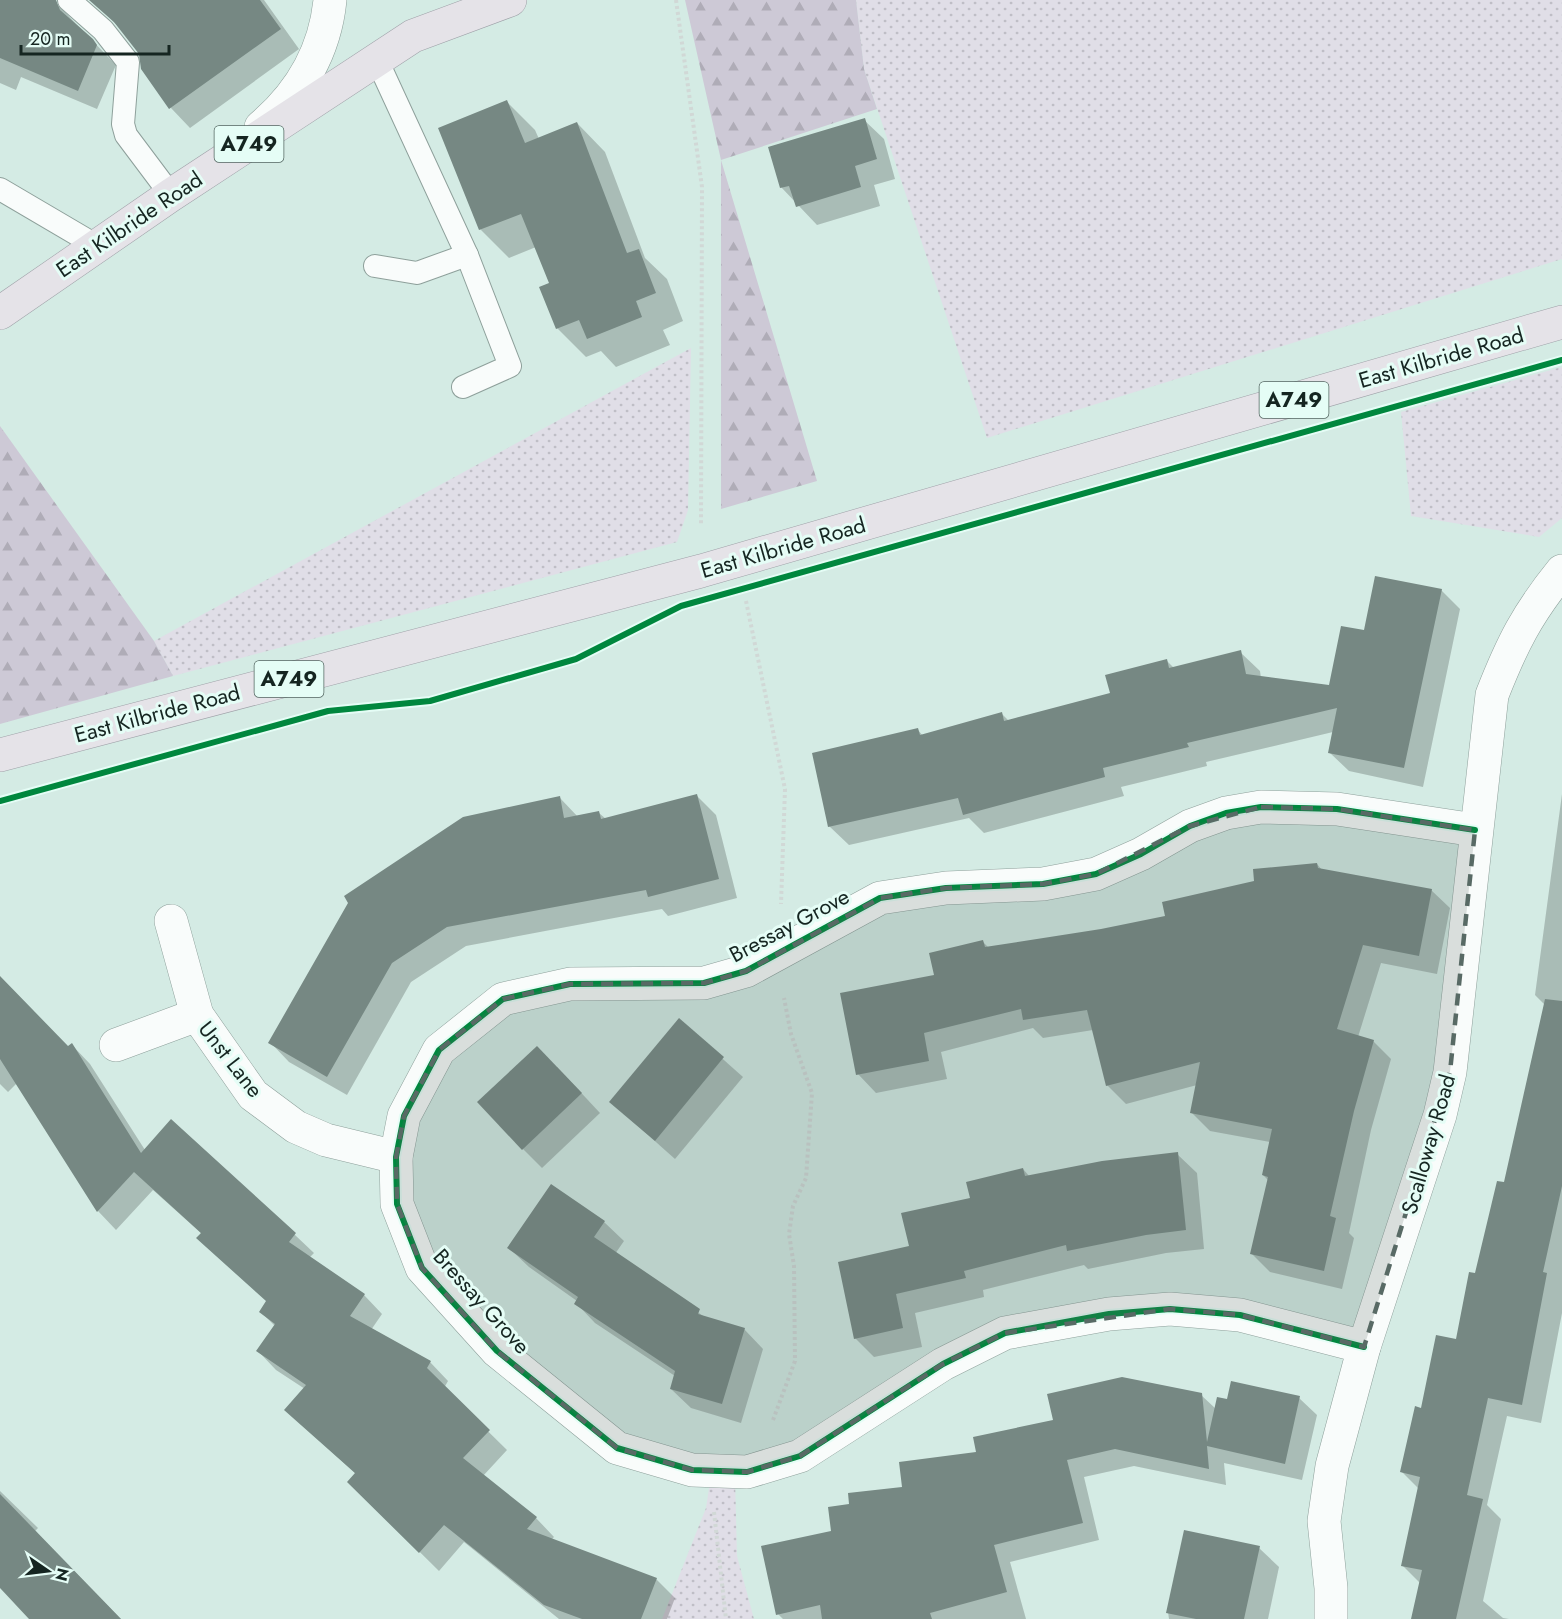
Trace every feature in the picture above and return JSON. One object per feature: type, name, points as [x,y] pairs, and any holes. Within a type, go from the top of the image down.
[{"type":"main road","name":"East Kilbride Road","points":[[0,313],[171,195],[412,36],[510,0]]},
{"type":"main road","name":"East Kilbride Road","points":[[0,754],[701,571],[1562,322]]},
{"type":"street","points":[[171,195],[280,111],[307,77],[327,25],[330,0]]},
{"type":"street","name":"Scalloway Road","points":[[1330,1619],[1331,1588],[1324,1521],[1332,1466],[1364,1347],[1440,1115],[1450,1072],[1492,695],[1511,648],[1533,607],[1562,571]]},
{"type":"street","name":"Bressay Grove","points":[[1364,1347],[1240,1315],[1170,1309],[1109,1314],[1005,1333],[943,1364],[800,1456],[747,1472],[692,1470],[617,1448],[497,1351],[422,1268],[397,1204],[396,1157],[404,1116],[439,1050],[503,999],[570,984],[704,983],[746,971],[880,898],[946,888],[1043,884],[1096,874],[1141,854],[1190,826],[1226,813],[1249,809],[1338,809],[1476,830]]},
{"type":"street","name":"Unst Lane","points":[[171,921],[196,1015],[253,1095],[296,1127],[326,1140],[396,1157]]},
{"type":"street","name":"Unst Lane","points":[[116,1046],[196,1015]]},
{"type":"lane","points":[[69,0],[103,30],[128,62],[123,124],[126,135],[171,195]]},
{"type":"lane","points":[[377,60],[467,255],[510,366],[463,387]]},
{"type":"lane","points":[[0,189],[97,246]]},
{"type":"lane","points":[[375,266],[417,273],[467,255]]},
{"type":"path","points":[[676,0],[702,187],[701,571]]},
{"type":"path","points":[[746,599],[785,789],[782,887],[776,955],[791,1034],[812,1093],[806,1178],[793,1206],[789,1234],[794,1266],[795,1360],[773,1422]]},
{"type":"path","points":[[718,1471],[713,1509],[726,1619]]},
{"type":"highlighted area","points":[[1261,807],[1337,809],[1475,830],[1450,1072],[1364,1347],[1240,1315],[1170,1309],[1005,1333],[943,1364],[800,1456],[747,1472],[692,1470],[617,1448],[497,1351],[422,1268],[397,1204],[396,1157],[404,1116],[439,1050],[503,999],[570,984],[704,983],[746,971],[880,898],[946,888],[1043,884],[1096,874],[1190,826]]},
{"type":"shaded area","points":[[856,0],[1562,0],[1562,259],[987,438],[864,69]]},
{"type":"shaded area","points":[[691,348],[688,510],[677,542],[173,676],[154,641]]},
{"type":"shaded area","points":[[1562,367],[1562,518],[1539,537],[1411,516],[1401,412]]},
{"type":"shaded area","points":[[711,1475],[735,1476],[737,1556],[754,1619],[662,1619],[706,1508]]},
{"type":"green space","points":[[685,0],[856,0],[864,69],[877,109],[721,160]]},
{"type":"green space","points":[[721,160],[817,481],[721,509]]},
{"type":"green space","points":[[0,426],[154,641],[173,676],[0,724]]},
{"type":"building","points":[[0,0],[56,0],[60,10],[93,39],[97,45],[78,91],[0,58]]},
{"type":"building","points":[[89,0],[260,0],[281,29],[169,109],[141,69],[139,54],[114,22]]},
{"type":"building","points":[[507,100],[525,143],[577,122],[627,253],[639,249],[656,293],[636,301],[642,317],[587,339],[579,320],[556,329],[539,287],[549,283],[521,214],[479,230],[438,128]]},
{"type":"building","points":[[865,118],[877,159],[855,166],[861,187],[796,207],[789,186],[780,188],[768,147]]},
{"type":"building","points":[[1375,576],[1442,589],[1404,768],[1328,753],[1337,708],[1187,743],[1189,747],[1103,768],[1105,777],[963,815],[958,798],[828,827],[812,753],[918,728],[920,735],[1002,712],[1004,721],[1110,693],[1105,675],[1167,659],[1169,668],[1241,650],[1246,674],[1329,685],[1341,626],[1364,630]]},
{"type":"building","points":[[697,794],[719,879],[648,897],[646,890],[447,927],[392,963],[327,1077],[268,1043],[348,903],[344,896],[463,817],[560,796],[564,818],[599,811],[601,819]]},
{"type":"building","points":[[1317,863],[1318,868],[1432,889],[1419,956],[1363,945],[1337,1029],[1374,1040],[1354,1111],[1330,1216],[1336,1218],[1324,1271],[1250,1254],[1268,1177],[1262,1175],[1272,1129],[1190,1113],[1200,1062],[1106,1086],[1087,1010],[1023,1020],[1021,1009],[924,1033],[929,1061],[856,1075],[840,993],[934,975],[929,953],[983,940],[985,947],[1101,929],[1165,916],[1162,902],[1254,881],[1253,869]]},
{"type":"building","points":[[0,976],[68,1046],[72,1043],[141,1153],[171,1119],[296,1233],[289,1242],[365,1294],[350,1316],[431,1361],[427,1368],[490,1430],[463,1458],[537,1517],[527,1529],[657,1578],[641,1619],[582,1619],[544,1605],[444,1525],[419,1553],[347,1482],[355,1473],[284,1410],[306,1385],[256,1351],[275,1324],[259,1312],[266,1301],[196,1238],[201,1233],[134,1172],[97,1212],[0,1059]]},
{"type":"building","points":[[1545,999],[1562,1001],[1562,1186],[1543,1272],[1547,1273],[1522,1405],[1488,1398],[1467,1495],[1483,1499],[1456,1619],[1411,1619],[1422,1570],[1401,1566],[1420,1477],[1400,1472],[1415,1406],[1421,1408],[1436,1335],[1456,1339],[1469,1272],[1475,1273],[1497,1181],[1504,1182]]},
{"type":"building","points":[[679,1018],[724,1057],[655,1141],[609,1102]]},
{"type":"building","points":[[537,1046],[582,1093],[522,1150],[477,1102]]},
{"type":"building","points":[[1178,1152],[1186,1230],[1146,1235],[1067,1251],[1066,1245],[964,1271],[966,1278],[896,1294],[903,1328],[854,1339],[838,1262],[909,1246],[901,1213],[970,1198],[966,1182],[1023,1168],[1025,1176],[1102,1161]]},
{"type":"building","points":[[551,1184],[605,1221],[594,1237],[700,1309],[698,1314],[745,1328],[722,1404],[670,1389],[675,1371],[574,1304],[578,1297],[507,1248]]},
{"type":"building","points":[[1122,1377],[1202,1393],[1207,1442],[1217,1397],[1227,1399],[1231,1381],[1300,1396],[1285,1464],[1207,1446],[1209,1469],[1115,1449],[1067,1460],[1083,1523],[994,1545],[1007,1592],[930,1613],[932,1619],[822,1619],[820,1605],[776,1615],[761,1546],[831,1531],[828,1507],[849,1504],[848,1493],[902,1487],[899,1462],[976,1452],[973,1437],[1053,1420],[1047,1394]]},
{"type":"building","points":[[0,1494],[121,1619],[29,1619],[0,1588]]},
{"type":"building","points":[[1184,1530],[1260,1546],[1244,1619],[1196,1619],[1166,1613]]},
{"type":"cycle path","points":[[0,801],[328,711],[430,701],[576,659],[681,606],[1562,360]]},
{"type":"cycle path","points":[[1364,1347],[1240,1315],[1170,1309],[1109,1314],[1005,1333],[943,1364],[800,1456],[747,1472],[692,1470],[617,1448],[497,1351],[422,1268],[397,1204],[396,1157],[404,1116],[439,1050],[503,999],[570,984],[704,983],[746,971],[880,898],[946,888],[1043,884],[1096,874],[1141,854],[1190,826],[1226,813],[1261,807],[1337,809],[1475,830]]}]
